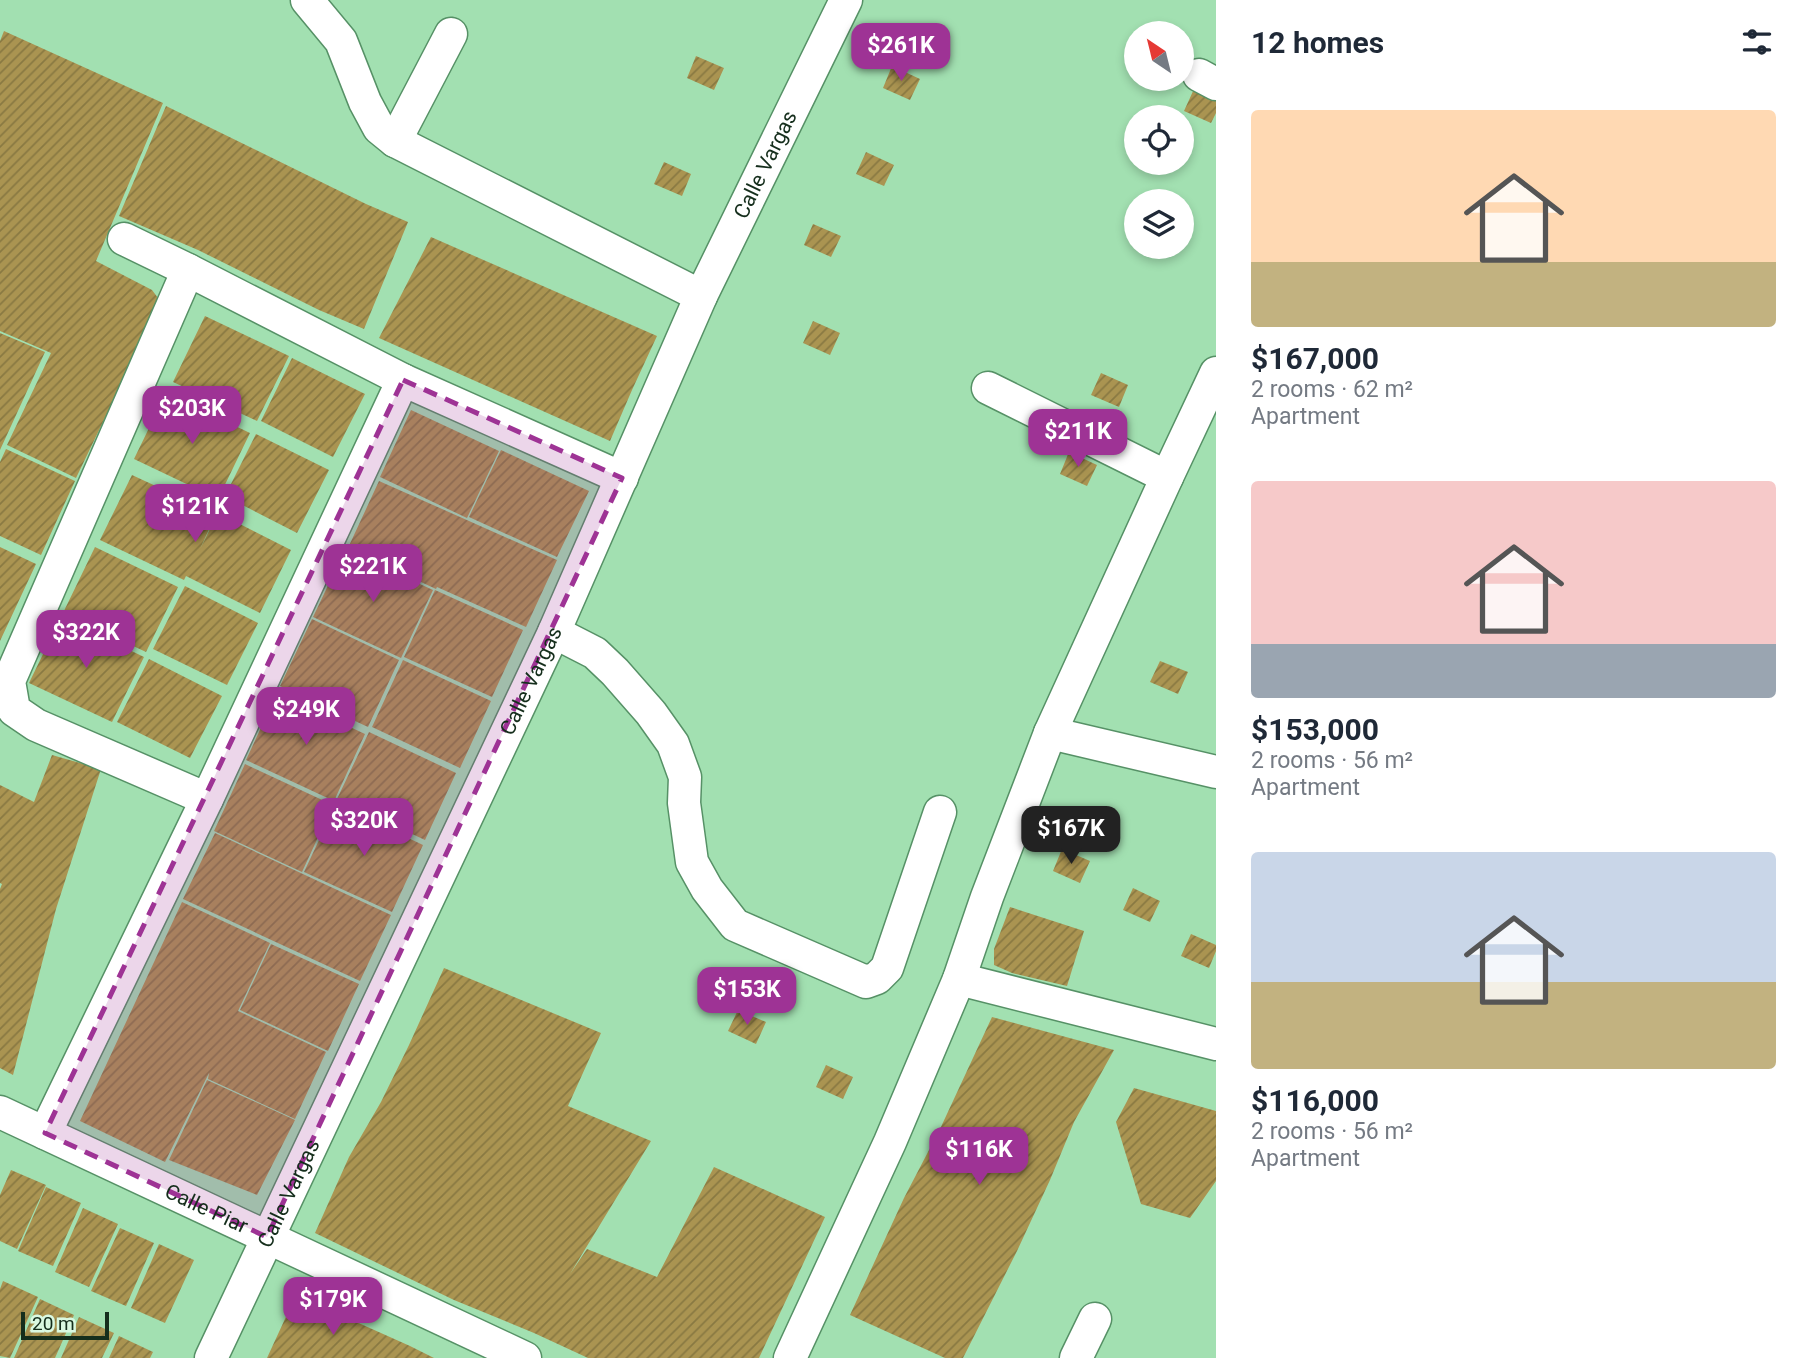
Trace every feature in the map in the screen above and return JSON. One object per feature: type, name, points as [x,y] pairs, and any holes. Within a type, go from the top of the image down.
[{"type":"street","points":[[307,0],[341,41],[365,102],[379,128],[395,141],[701,296]]},
{"type":"street","name":"Calle Vargas","points":[[211,1358],[554,632],[701,296],[846,0]]},
{"type":"street","points":[[395,141],[451,34]]},
{"type":"street","points":[[124,239],[403,380],[622,478]]},
{"type":"street","points":[[188,270],[9,681],[14,710],[36,725],[207,799]]},
{"type":"street","points":[[790,1358],[890,1142],[959,979],[987,897],[1050,733],[1216,373]]},
{"type":"street","points":[[45,1133],[207,799],[403,380]]},
{"type":"street","points":[[988,388],[1167,477]]},
{"type":"street","points":[[554,632],[602,659],[651,713],[673,744],[685,777],[684,803],[692,862],[707,889],[735,925],[866,982],[877,978],[887,968],[940,812]]},
{"type":"street","points":[[1050,733],[1216,772]]},
{"type":"street","points":[[959,979],[1216,1044]]},
{"type":"street","name":"Calle Piar","points":[[0,1112],[525,1358]]},
{"type":"street","points":[[1076,1358],[1095,1319]]},
{"type":"highlighted area","points":[[403,380],[622,478],[267,1237],[45,1133]]},
{"type":"building","points":[[4,31],[163,103],[96,261],[152,290],[158,298],[158,308],[76,478],[7,445],[51,353],[0,331],[0,41]]},
{"type":"building","points":[[696,56],[724,68],[714,90],[687,78]]},
{"type":"building","points":[[892,66],[920,79],[910,100],[883,88]]},
{"type":"building","points":[[1194,89],[1216,99],[1216,113],[1211,123],[1194,115],[1194,105],[1187,105]]},
{"type":"building","points":[[166,106],[408,222],[364,329],[319,310],[198,250],[119,216]]},
{"type":"building","points":[[866,152],[894,165],[884,186],[856,174]]},
{"type":"building","points":[[664,162],[691,174],[682,196],[654,184]]},
{"type":"building","points":[[813,224],[841,236],[831,257],[804,245]]},
{"type":"building","points":[[431,237],[657,336],[610,441],[379,338]]},
{"type":"building","points":[[205,316],[289,356],[257,421],[173,382]]},
{"type":"building","points":[[813,321],[840,333],[830,355],[803,343]]},
{"type":"building","points":[[0,333],[45,352],[0,450]]},
{"type":"building","points":[[292,358],[365,394],[333,457],[261,421]]},
{"type":"building","points":[[1101,373],[1128,385],[1119,407],[1091,395]]},
{"type":"building","points":[[166,393],[250,433],[218,499],[134,459]]},
{"type":"building","points":[[411,410],[499,451],[467,518],[380,477]]},
{"type":"building","points":[[256,434],[329,470],[297,533],[225,496]]},
{"type":"building","points":[[6,449],[75,481],[41,555],[0,536],[0,462]]},
{"type":"building","points":[[501,450],[589,491],[557,557],[469,517]]},
{"type":"building","points":[[1069,452],[1097,465],[1087,486],[1060,474]]},
{"type":"building","points":[[132,475],[216,514],[200,549],[218,513],[291,550],[260,613],[186,576],[184,580],[100,540]]},
{"type":"building","points":[[379,481],[557,560],[526,627],[348,548]]},
{"type":"building","points":[[0,547],[36,564],[0,641]]},
{"type":"building","points":[[95,547],[178,587],[146,652],[63,613]]},
{"type":"building","points":[[345,550],[433,590],[401,658],[313,617]]},
{"type":"building","points":[[185,586],[258,623],[227,685],[153,649]]},
{"type":"building","points":[[435,590],[523,630],[492,697],[404,657]]},
{"type":"building","points":[[61,617],[144,657],[112,722],[29,683]]},
{"type":"building","points":[[312,619],[399,660],[368,727],[280,686]]},
{"type":"building","points":[[149,659],[222,696],[190,758],[117,722]]},
{"type":"building","points":[[403,660],[491,701],[460,768],[372,727]]},
{"type":"building","points":[[1160,661],[1188,672],[1178,694],[1150,682]]},
{"type":"building","points":[[277,693],[365,734],[334,801],[246,760]]},
{"type":"building","points":[[369,732],[456,773],[425,840],[337,799]]},
{"type":"building","points":[[52,755],[101,769],[56,909],[13,1075],[0,1068],[0,785],[34,802]]},
{"type":"building","points":[[245,764],[333,805],[302,872],[214,831]]},
{"type":"building","points":[[336,804],[423,845],[392,912],[304,872]]},
{"type":"building","points":[[215,833],[391,915],[360,981],[183,899]]},
{"type":"building","points":[[1062,849],[1090,861],[1080,883],[1053,871]]},
{"type":"building","points":[[1133,888],[1160,901],[1150,922],[1123,910]]},
{"type":"building","points":[[182,902],[270,943],[238,1011],[326,1052],[295,1119],[208,1079],[209,1073],[165,1162],[80,1121]]},
{"type":"building","points":[[1010,907],[1084,931],[1067,986],[1012,973],[994,965],[994,949]]},
{"type":"building","points":[[1191,934],[1216,945],[1209,968],[1181,956]]},
{"type":"building","points":[[271,944],[359,984],[328,1051],[240,1010]]},
{"type":"building","points":[[444,968],[601,1033],[568,1106],[651,1141],[570,1274],[587,1249],[657,1277],[714,1167],[825,1217],[759,1358],[588,1358],[454,1300],[315,1233],[349,1157],[381,1102]]},
{"type":"building","points":[[738,1010],[766,1022],[756,1044],[728,1031]]},
{"type":"building","points":[[992,1017],[1114,1050],[1074,1122],[1017,1251],[963,1358],[945,1358],[850,1315]]},
{"type":"building","points":[[826,1065],[853,1077],[843,1099],[816,1087]]},
{"type":"building","points":[[207,1080],[295,1120],[257,1195],[169,1160]]},
{"type":"building","points":[[1134,1088],[1216,1111],[1216,1181],[1190,1218],[1141,1204],[1116,1122]]},
{"type":"building","points":[[11,1170],[46,1185],[17,1249],[0,1241],[0,1195]]},
{"type":"building","points":[[46,1187],[81,1203],[53,1266],[18,1251]]},
{"type":"building","points":[[83,1208],[118,1224],[89,1287],[55,1272]]},
{"type":"building","points":[[120,1228],[154,1243],[126,1306],[91,1291]]},
{"type":"building","points":[[159,1244],[194,1260],[165,1323],[131,1308]]},
{"type":"building","points":[[3,1281],[38,1297],[10,1358],[0,1356],[0,1289]]},
{"type":"building","points":[[296,1295],[410,1346],[434,1358],[267,1358]]},
{"type":"building","points":[[40,1299],[74,1315],[55,1358],[14,1358]]},
{"type":"building","points":[[79,1317],[114,1333],[102,1358],[61,1358]]},
{"type":"building","points":[[119,1336],[153,1352],[150,1358],[109,1358]]}]
